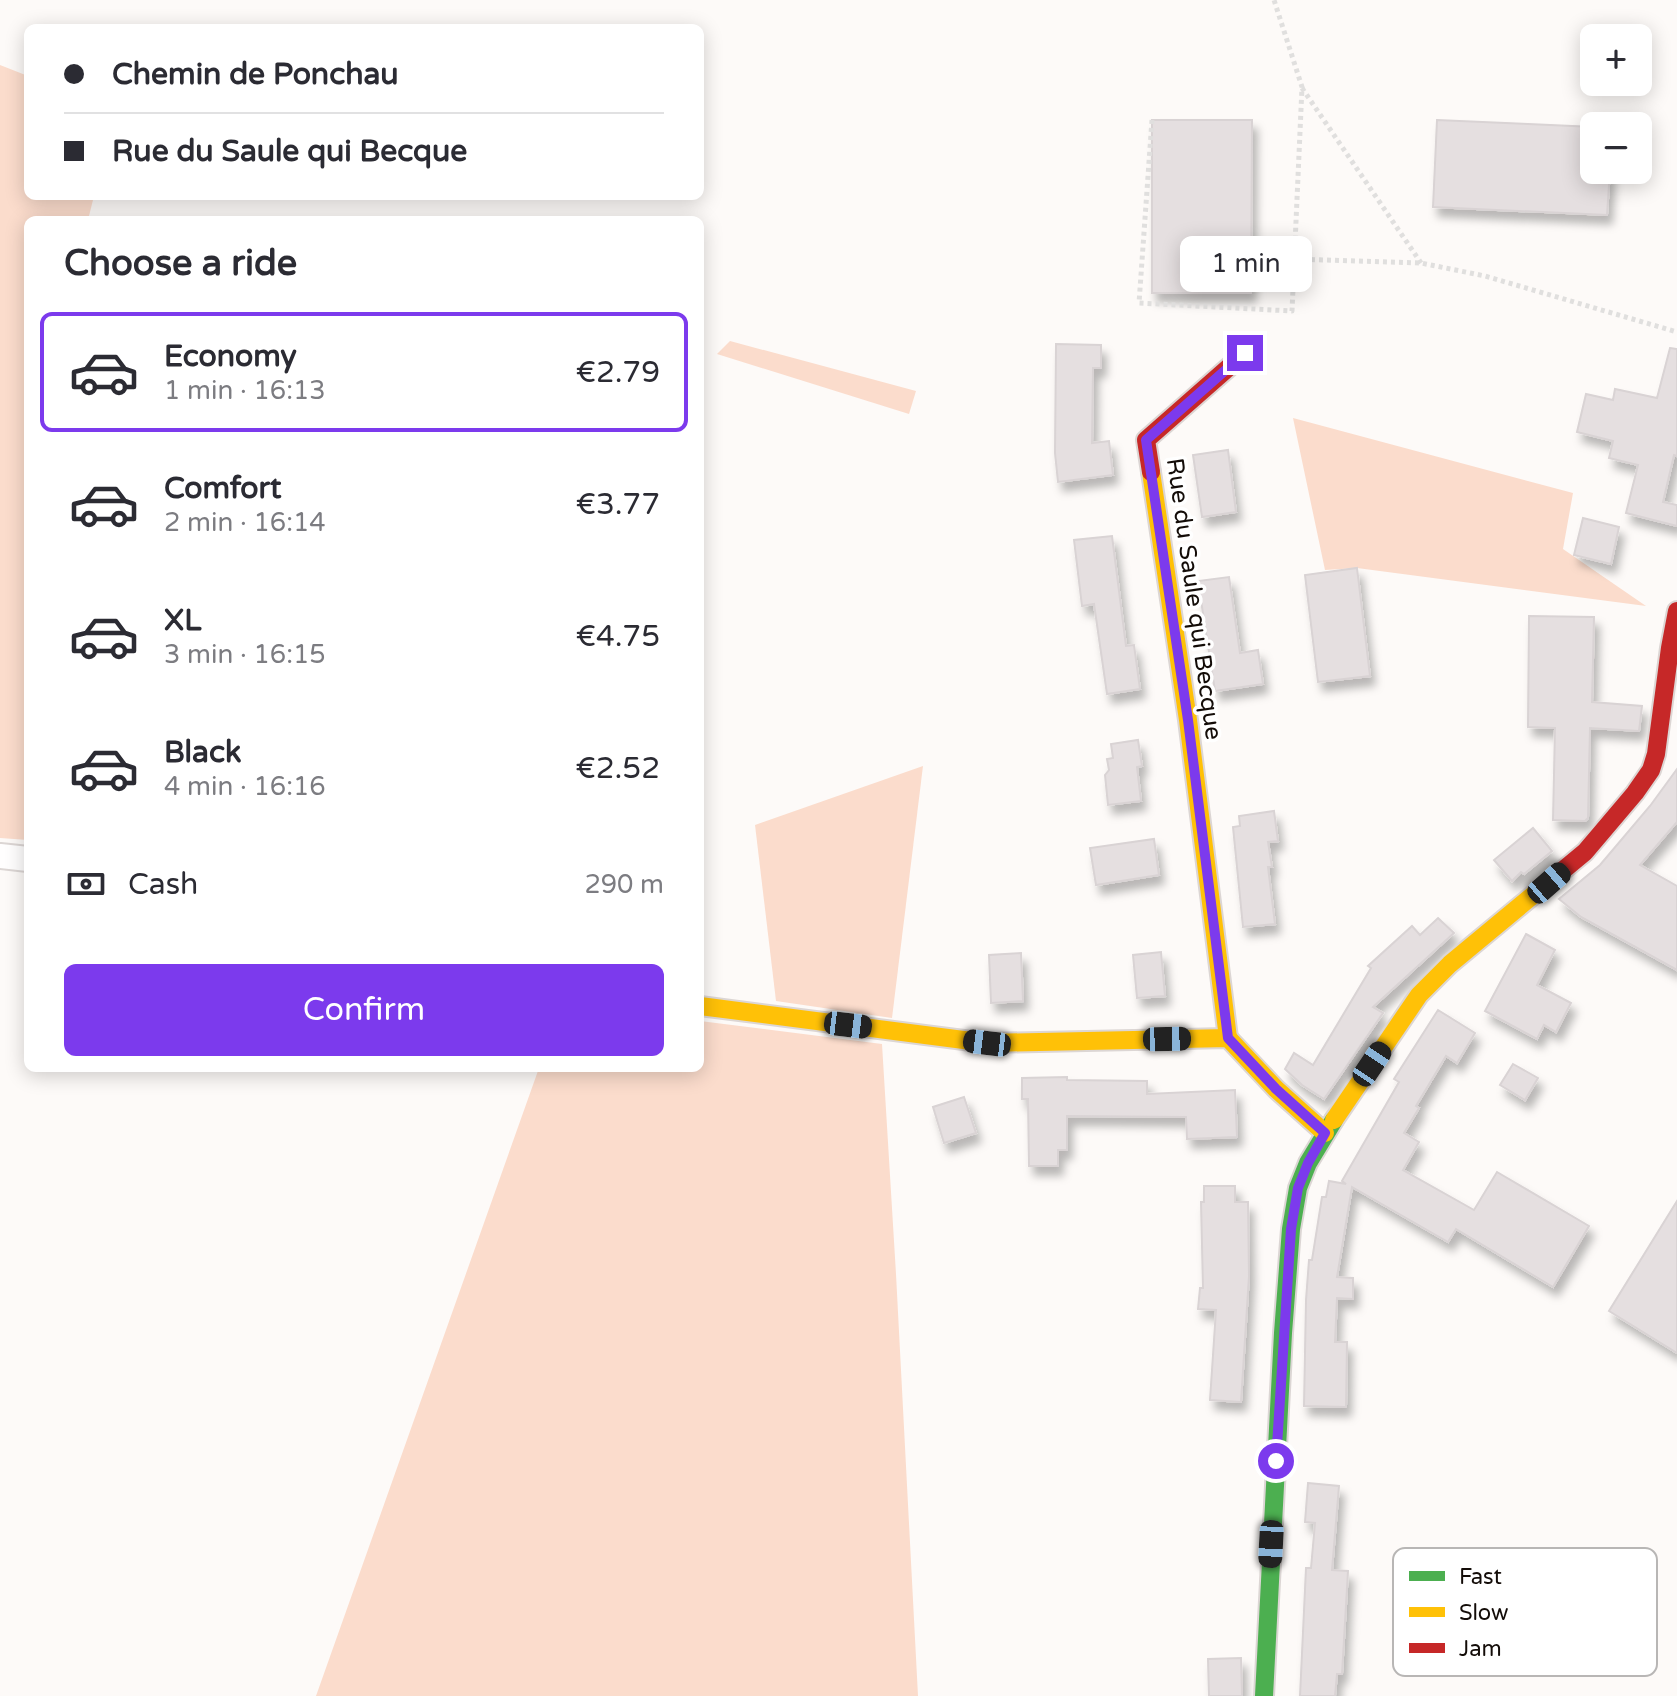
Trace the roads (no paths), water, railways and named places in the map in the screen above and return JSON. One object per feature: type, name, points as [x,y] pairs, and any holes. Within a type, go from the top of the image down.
[{"type":"street","name":"Rue du Saule qui Becque","points":[[1228,1038],[1188,720],[1146,440],[1245,353]]},
{"type":"street","points":[[1264,1696],[1283,1333],[1291,1229],[1298,1188],[1325,1133],[1419,995],[1450,964],[1585,852],[1651,770],[1677,611]]},
{"type":"street","points":[[0,856],[24,859]]},
{"type":"street","points":[[704,1007],[987,1043],[1228,1038],[1276,1089],[1325,1133]]}]
